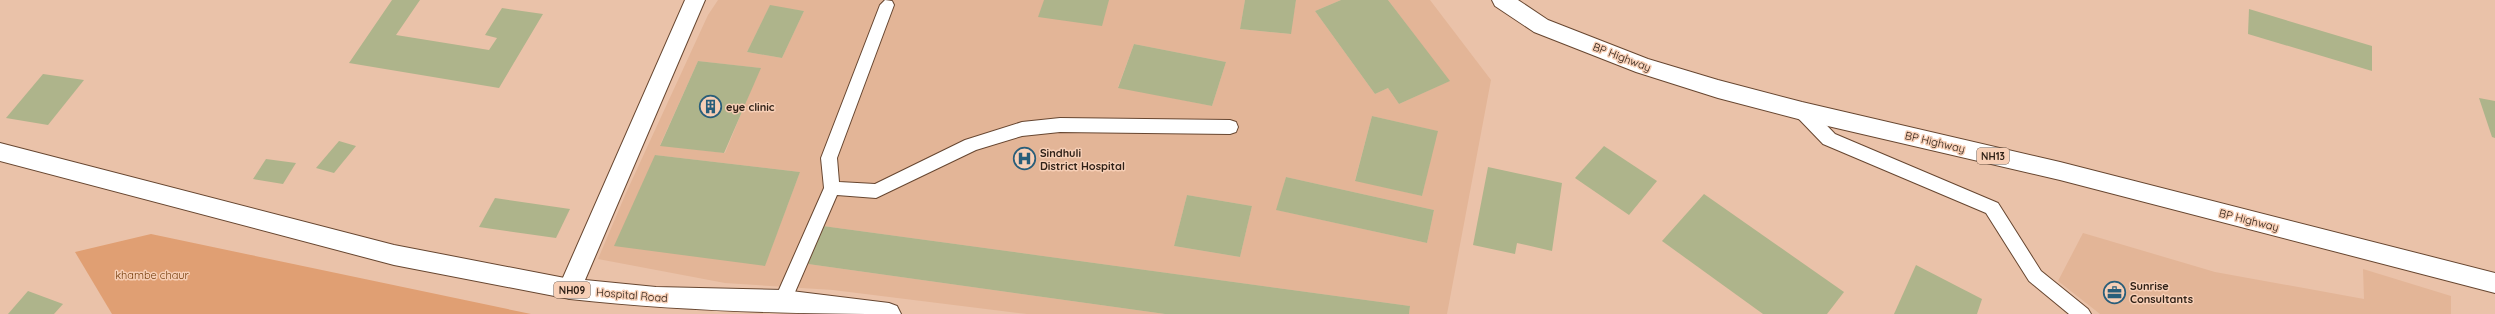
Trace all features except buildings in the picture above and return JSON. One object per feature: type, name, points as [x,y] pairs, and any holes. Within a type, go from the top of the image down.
[{"type":"main road","name":"NH09","points":[[570,290],[695,0]]},
{"type":"main road","name":"BP Highway","points":[[1502,0],[1541,26],[1643,66],[1802,111],[2060,171],[2495,282]]},
{"type":"main road","name":"Hospital Road","points":[[0,152],[394,255],[570,290],[656,298],[783,301],[889,314]]},
{"type":"lane","points":[[783,301],[832,188],[829,158],[887,5]]},
{"type":"lane","points":[[1802,111],[1829,139],[1992,208],[2035,276],[2082,314]]},
{"type":"lane","points":[[832,188],[876,191],[971,145],[1022,129],[1060,125],[1230,127]]},
{"type":"shaded area","name":"Sindhuli District Hospital","points":[[718,0],[1245,0],[1240,29],[1290,34],[1296,0],[1341,0],[1315,11],[1375,94],[1388,88],[1399,104],[1449,81],[1388,0],[1430,0],[1491,80],[1447,314],[1409,314],[1410,306],[823,226],[808,264],[1165,314],[1027,314],[833,290],[725,283],[598,259],[626,193],[708,15]],"holes":[[[770,6],[804,11],[782,58],[747,52]],[[1134,44],[1226,62],[1212,106],[1118,87]],[[698,61],[760,68],[725,153],[660,145]],[[1372,116],[1437,131],[1422,196],[1355,180]],[[655,155],[800,172],[765,265]],[[1286,177],[1434,210],[1427,243],[1277,210]],[[1187,195],[1252,206],[1240,257],[1174,246]]]},
{"type":"shaded area","points":[[2083,233],[2215,272],[2364,299],[2363,269],[2451,296],[2451,314],[2100,314],[2058,281]]},
{"type":"green space","name":"khambe chaur","points":[[151,234],[531,314],[112,314],[75,252]]},
{"type":"place","name":"eye clinic","points":[[711,107]]},
{"type":"place","name":"Sindhuli District Hospital","points":[[1024,159]]},
{"type":"place","name":"Sunrise Consultants","points":[[2115,292]]}]
